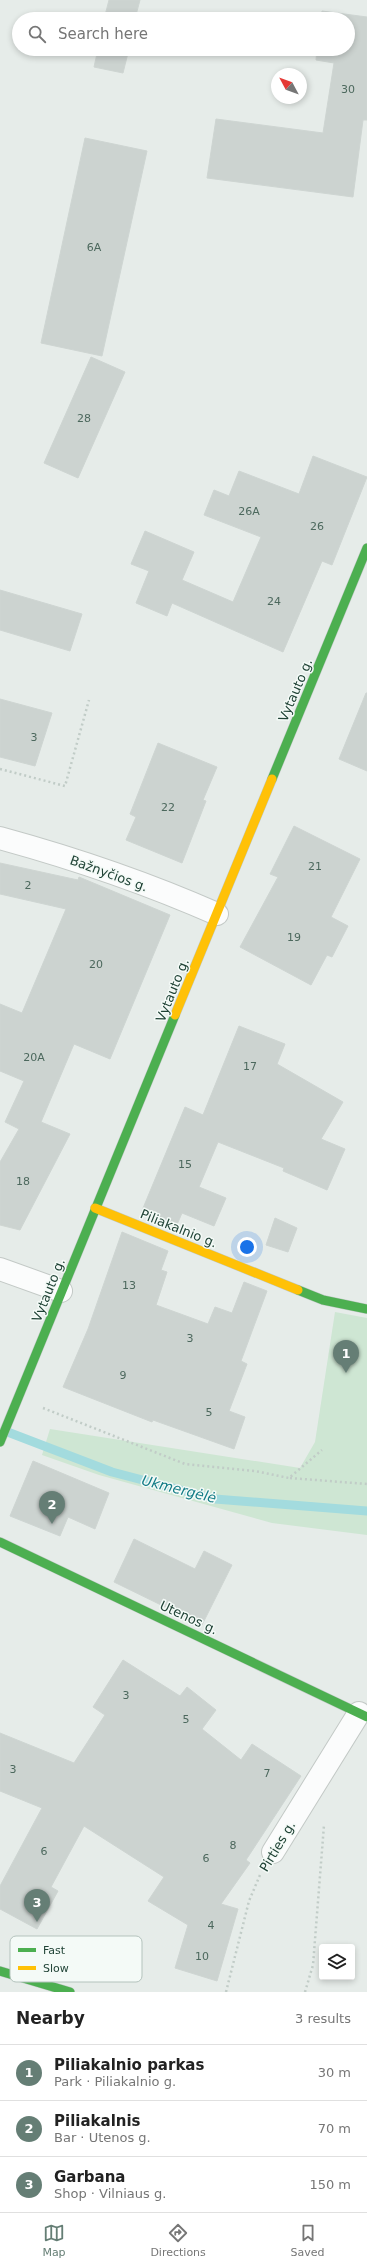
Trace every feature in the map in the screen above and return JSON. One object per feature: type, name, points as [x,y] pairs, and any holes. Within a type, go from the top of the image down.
[{"type":"main road","name":"Vytauto g.","points":[[0,1442],[367,548]]},
{"type":"main road","name":"Piliakalnio g.","points":[[95,1208],[322,1300],[367,1309]]},
{"type":"main road","name":"Utenos g.","points":[[0,1542],[363,1715]]},
{"type":"main road","points":[[0,1971],[10,1974]]},
{"type":"main road","points":[[37,1982],[70,1992]]},
{"type":"street","name":"Bažnyčios g.","points":[[0,838],[45,850],[188,901],[217,914]]},
{"type":"street","points":[[0,1269],[61,1291]]},
{"type":"street","name":"Pirties g.","points":[[273,1852],[363,1715]]},
{"type":"path","points":[[0,769],[65,786],[89,700]]},
{"type":"path","points":[[16,1401],[185,1464],[254,1471],[289,1478],[367,1484]]},
{"type":"path","points":[[289,1478],[322,1450]]},
{"type":"path","points":[[306,1992],[312,1965],[322,1864],[324,1820]]},
{"type":"path","name":"Pirties g.","points":[[226,1992],[249,1901],[256,1881],[273,1852]]},
{"type":"green space","points":[[335,1312],[367,1318],[367,1535],[272,1523],[99,1475],[42,1455],[50,1429],[300,1468],[315,1442]]},
{"type":"building","points":[[109,0],[140,0],[137,12],[106,12]]},
{"type":"building","points":[[355,15],[367,17],[367,120],[363,120],[353,197],[207,178],[216,119],[323,133],[334,63],[316,60],[316,56],[355,56]]},
{"type":"building","points":[[96,56],[127,56],[123,73],[94,67]]},
{"type":"building","points":[[85,138],[147,151],[102,356],[41,343]]},
{"type":"building","points":[[91,357],[125,372],[78,478],[44,463]]},
{"type":"building","points":[[313,456],[367,477],[332,565],[322,561],[283,652],[172,603],[167,616],[136,603],[149,571],[131,564],[145,531],[194,552],[182,580],[233,602],[261,537],[204,515],[214,490],[229,496],[239,471],[299,494]]},
{"type":"building","points":[[0,590],[82,614],[70,651],[0,630]]},
{"type":"building","points":[[367,693],[367,771],[339,759]]},
{"type":"building","points":[[0,699],[52,713],[35,766],[0,757]]},
{"type":"building","points":[[158,743],[217,767],[203,800],[206,801],[182,863],[126,840],[136,817],[130,814]]},
{"type":"building","points":[[294,826],[360,859],[331,917],[348,926],[332,957],[327,955],[311,985],[240,947],[278,877],[270,874]]},
{"type":"building","points":[[0,863],[78,880],[79,877],[170,915],[110,1059],[74,1044],[41,1122],[70,1134],[20,1230],[0,1225],[0,1162],[19,1129],[5,1122],[24,1081],[0,1071],[0,1004],[22,1013],[66,909],[0,894]]},
{"type":"building","points":[[239,1026],[285,1044],[277,1064],[343,1102],[321,1139],[345,1149],[327,1190],[283,1171],[284,1168],[218,1142],[199,1187],[226,1198],[214,1226],[182,1213],[176,1227],[141,1213],[185,1107],[203,1115]]},
{"type":"building","points":[[275,1218],[297,1228],[288,1252],[266,1245]]},
{"type":"building","points":[[122,1232],[168,1251],[161,1270],[167,1272],[156,1305],[208,1324],[215,1307],[232,1313],[244,1282],[267,1291],[241,1361],[247,1364],[229,1411],[245,1417],[234,1449],[153,1420],[152,1422],[63,1387],[88,1329]]},
{"type":"building","points":[[33,1461],[109,1493],[95,1529],[68,1517],[60,1536],[10,1516]]},
{"type":"building","points":[[134,1539],[195,1569],[204,1551],[232,1565],[202,1625],[114,1582]]},
{"type":"building","points":[[123,1660],[180,1696],[187,1687],[216,1710],[202,1729],[241,1760],[252,1744],[301,1776],[246,1860],[250,1863],[221,1904],[238,1909],[217,1981],[175,1968],[188,1925],[148,1901],[164,1877],[84,1826],[51,1887],[58,1891],[37,1929],[0,1909],[0,1886],[42,1808],[0,1791],[0,1733],[74,1763],[105,1715],[93,1707]]},
{"type":"waterway","name":"Ukmergėlė","points":[[5,1431],[112,1472],[215,1499],[367,1511]]},
{"type":"traffic: fast","points":[[272,779],[367,548]]},
{"type":"traffic: fast","points":[[0,1442],[175,1015]]},
{"type":"traffic: fast","points":[[298,1290],[323,1300],[367,1309]]},
{"type":"traffic: fast","points":[[0,1542],[367,1717]]},
{"type":"traffic: fast","points":[[0,1971],[10,1974]]},
{"type":"traffic: fast","points":[[37,1982],[70,1992]]},
{"type":"traffic: slow","points":[[175,1015],[272,779]]},
{"type":"traffic: slow","points":[[95,1208],[298,1290]]},
{"type":"place","name":"Piliakalnio parkas","points":[[346,1373]]},
{"type":"place","name":"Piliakalnis","points":[[52,1524]]},
{"type":"place","name":"Garbana","points":[[37,1922]]}]
